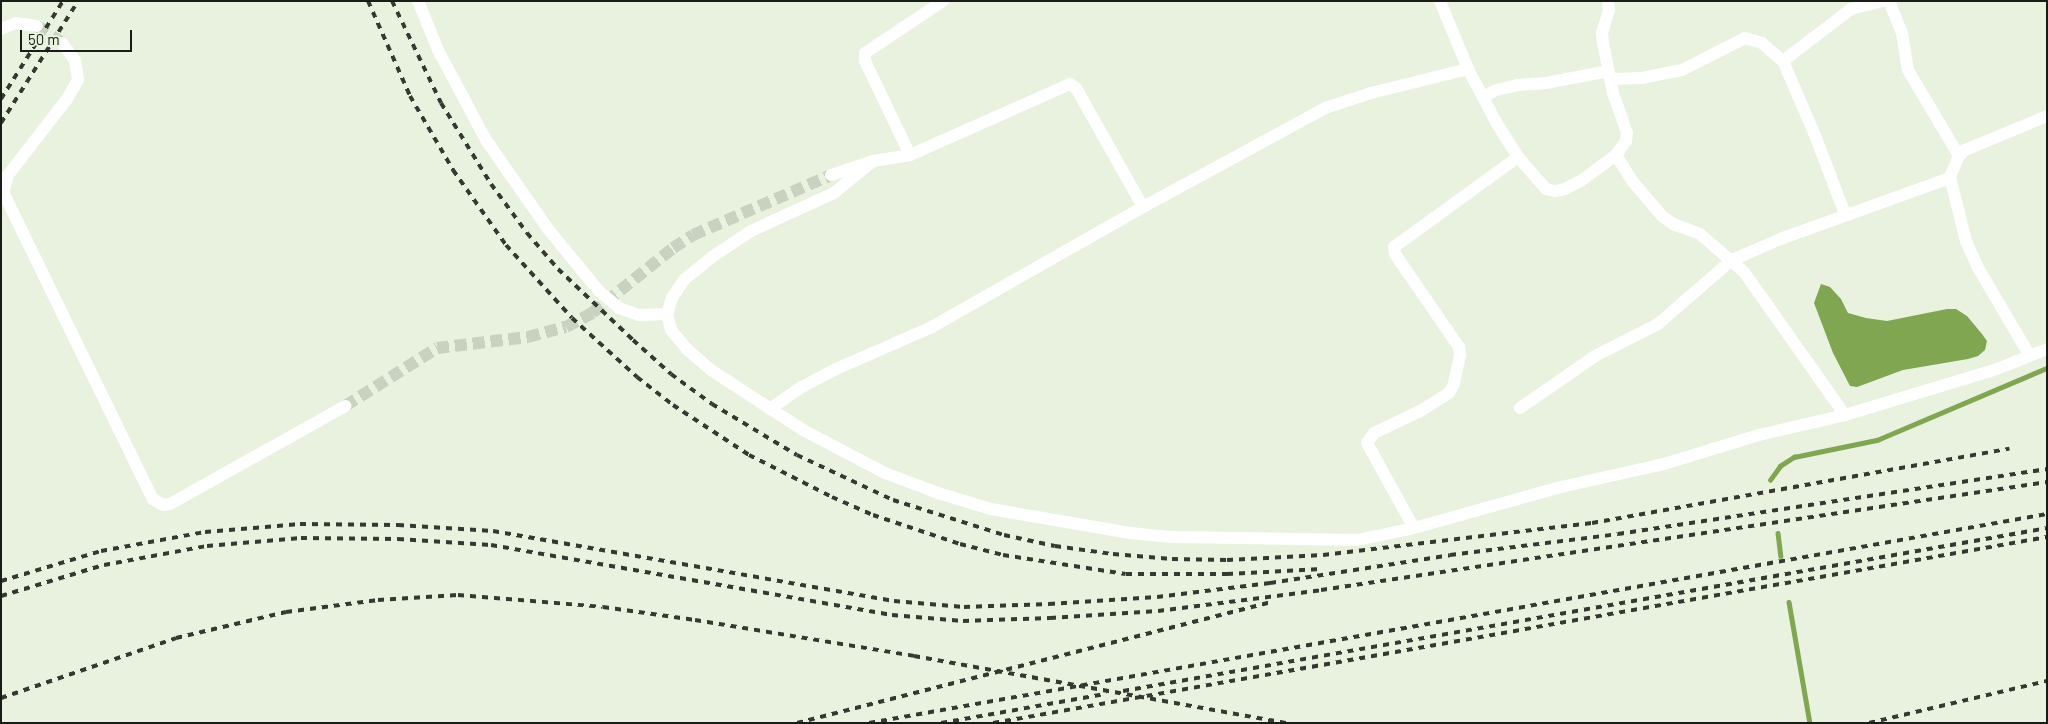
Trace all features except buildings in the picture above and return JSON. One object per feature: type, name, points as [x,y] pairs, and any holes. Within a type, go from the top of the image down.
[{"type":"street","points":[[418,1],[438,50],[486,140],[548,229],[599,291],[619,308],[639,315],[667,314]]},
{"type":"street","points":[[910,155],[866,61],[865,53],[943,1]]},
{"type":"street","points":[[1440,1],[1468,69],[1518,157],[1546,189],[1555,191],[1582,180],[1616,155],[1626,141],[1627,134],[1610,75],[1602,33],[1609,10],[1608,1]]},
{"type":"street","points":[[1783,61],[1849,5],[1882,1]]},
{"type":"street","points":[[1889,1],[1902,32],[1908,70],[1959,156]]},
{"type":"street","points":[[1,28],[16,24],[37,26]]},
{"type":"street","points":[[1483,97],[1496,90],[1517,85],[1610,75],[1649,77],[1682,70],[1745,38],[1762,43],[1783,61],[1814,133],[1845,214]]},
{"type":"street","points":[[62,43],[75,60],[78,80],[67,99],[8,175],[3,192],[6,203],[153,499],[163,505],[170,504],[345,406]]},
{"type":"street","points":[[770,409],[802,387],[836,368],[930,328],[1144,207],[1325,108],[1371,93],[1468,69]]},
{"type":"street","points":[[831,175],[873,161],[910,155],[1070,84],[1076,88],[1144,207]]},
{"type":"street","points":[[2030,356],[1973,258],[1966,241],[1950,177],[1959,156],[1972,146],[2047,116]]},
{"type":"street","points":[[1616,155],[1633,182],[1662,216],[1673,224],[1700,234],[1732,260],[1755,285],[1846,415]]},
{"type":"street","points":[[1414,528],[1367,442],[1374,433],[1418,412],[1449,393],[1454,384],[1460,355],[1459,347],[1395,254],[1394,247],[1518,157]]},
{"type":"street","points":[[873,161],[834,193],[751,231],[712,257],[684,280],[672,298],[667,314],[671,330],[688,350],[711,370],[803,430],[885,473],[938,493],[991,509],[1130,534],[1171,537],[1357,540],[1414,528],[1561,487],[1664,464],[1759,436],[1846,415],[1997,369],[2047,349]]},
{"type":"street","points":[[1520,408],[1595,356],[1658,324],[1732,260],[1845,214],[1950,177]]},
{"type":"shaded area","points":[[1821,284],[1830,287],[1841,299],[1848,313],[1866,318],[1887,321],[1947,309],[1956,309],[1967,316],[1987,341],[1985,350],[1978,356],[1968,359],[1903,370],[1857,387],[1850,386],[1833,353],[1814,303]]},
{"type":"waterway","points":[[1770,480],[1780,466],[1794,457],[1877,440],[2047,368]]},
{"type":"waterway","points":[[1778,533],[1781,556]]},
{"type":"waterway","points":[[1789,602],[1810,723]]},
{"type":"tunnel","points":[[37,26],[62,43]]},
{"type":"tunnel","points":[[345,406],[437,348],[528,337],[566,327],[592,313],[673,248],[693,235],[831,175]]},
{"type":"railway","points":[[1,99],[63,1]]},
{"type":"railway","points":[[1,123],[78,1]]},
{"type":"railway","points":[[368,1],[410,96],[453,170],[506,245],[572,318],[637,377],[673,405],[749,455],[832,497],[873,515],[960,544],[1003,555],[1126,574],[1227,574],[1321,569]]},
{"type":"railway","points":[[392,1],[441,103],[491,184],[527,233],[558,269],[671,374],[712,404],[797,455],[893,500],[1004,535],[1055,546],[1113,554],[1172,559],[1227,560],[1323,555],[1592,523],[2009,449]]},
{"type":"railway","points":[[1,581],[101,551],[205,532],[300,524],[398,525],[493,531],[894,601],[964,607],[1049,604],[1157,597],[1270,583],[1450,555],[1618,534],[2047,469]]},
{"type":"railway","points":[[1,596],[104,565],[207,546],[301,538],[398,539],[491,545],[892,615],[963,621],[1050,618],[1158,611],[1321,590],[2047,482]]},
{"type":"railway","points":[[869,723],[2047,514]]},
{"type":"railway","points":[[1123,691],[2047,528]]},
{"type":"railway","points":[[993,723],[2047,537]]},
{"type":"railway","points":[[1,698],[176,638],[286,612],[378,600],[458,595],[603,607],[695,620],[914,656],[1287,723]]},
{"type":"railway","points":[[797,723],[1273,602]]},
{"type":"railway","points":[[1869,723],[2047,681]]},
{"type":"railway","points":[[941,723],[1106,694]]}]
